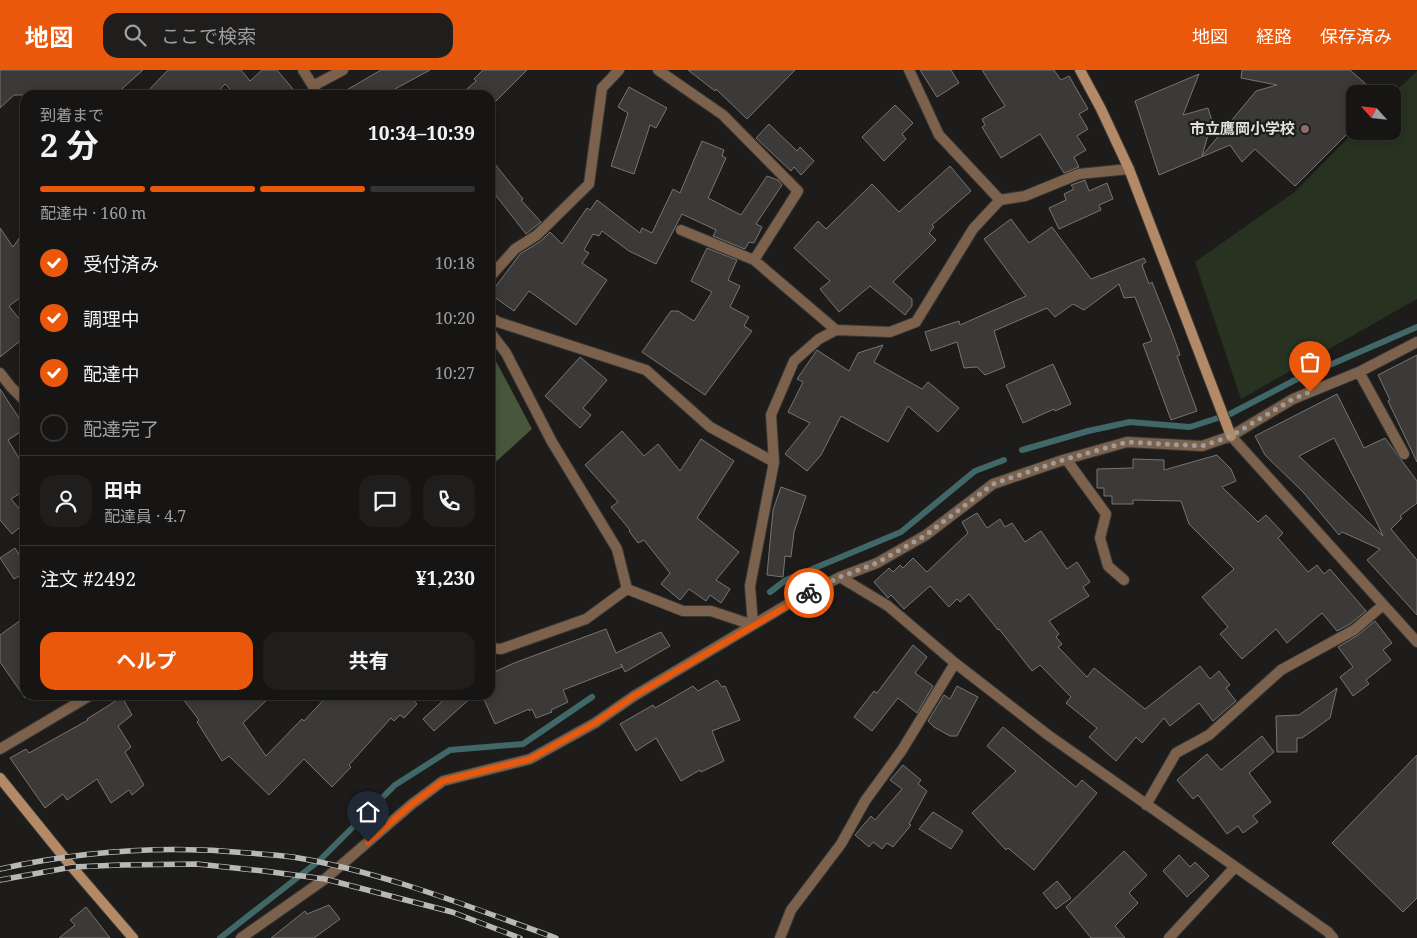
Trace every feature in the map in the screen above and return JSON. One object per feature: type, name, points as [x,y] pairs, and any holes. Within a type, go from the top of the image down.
[{"type":"street","points":[[304,70],[315,90],[343,70]]},
{"type":"street","points":[[495,272],[515,250],[538,235],[588,184],[602,88],[619,70]]},
{"type":"street","points":[[658,70],[723,116],[798,191],[754,260]]},
{"type":"street","points":[[909,70],[939,135],[1000,200]]},
{"type":"street","points":[[1080,70],[1101,109],[1129,169],[1229,432],[1417,642]]},
{"type":"street","points":[[753,625],[750,586],[774,462],[771,415],[794,361],[819,339],[836,330],[890,332],[916,322],[973,229],[1000,200],[1025,196],[1079,174],[1129,169]]},
{"type":"street","points":[[681,230],[754,260],[836,330]]},
{"type":"street","points":[[495,320],[646,370],[710,427],[774,462]]},
{"type":"street","points":[[495,339],[506,353],[552,442],[618,549],[627,589]]},
{"type":"street","points":[[241,938],[325,879],[412,804],[443,781],[530,759],[595,723],[634,696],[795,600],[840,577],[877,563],[926,535],[993,484],[1066,459],[1127,442],[1202,446],[1293,399],[1359,372],[1417,342]]},
{"type":"street","points":[[1359,372],[1404,454]]},
{"type":"street","points":[[0,373],[20,392]]},
{"type":"street","points":[[1066,459],[1106,514],[1100,538],[1108,566],[1124,580]]},
{"type":"street","points":[[840,577],[888,606],[955,663],[1048,735],[1328,932],[1333,938]]},
{"type":"street","points":[[627,589],[683,611],[712,610],[753,625]]},
{"type":"street","points":[[495,649],[501,650],[586,619],[627,589]]},
{"type":"street","points":[[1146,805],[1176,753],[1208,735],[1281,670],[1354,630],[1384,605]]},
{"type":"street","points":[[780,938],[791,910],[841,844],[865,801],[902,750],[955,663]]},
{"type":"street","points":[[0,749],[82,700]]},
{"type":"street","points":[[0,778],[72,867],[133,938]]},
{"type":"street","points":[[1169,938],[1235,867]]},
{"type":"green space","points":[[1417,71],[1417,299],[1241,399],[1195,262],[1296,191],[1346,140],[1401,140],[1401,86]]},
{"type":"green space","points":[[495,359],[532,429],[495,462]]},
{"type":"building","points":[[0,70],[143,70],[121,90],[20,90],[20,95],[14,95],[0,108]]},
{"type":"building","points":[[168,70],[241,70],[250,81],[262,70],[277,70],[294,90],[231,90],[225,84],[220,90],[149,90]]},
{"type":"building","points":[[381,70],[430,70],[393,90],[347,90]]},
{"type":"building","points":[[483,70],[527,70],[495,102],[495,90],[466,90],[476,81],[474,79]]},
{"type":"building","points":[[688,70],[795,70],[747,119],[716,89],[715,91]]},
{"type":"building","points":[[920,70],[951,70],[959,83],[937,97]]},
{"type":"building","points":[[982,70],[1054,70],[1061,80],[1069,76],[1088,109],[1079,114],[1088,129],[1077,136],[1086,150],[1074,157],[1079,167],[1064,173],[1040,134],[1001,158],[982,127],[985,125],[982,119],[1005,106]]},
{"type":"building","points":[[1242,70],[1350,70],[1367,85],[1346,85],[1346,135],[1295,186],[1255,149],[1242,162],[1230,145],[1159,175],[1135,101],[1199,74],[1183,115],[1208,108],[1212,121],[1202,156],[1256,91],[1277,85],[1241,78]]},
{"type":"building","points":[[629,87],[667,108],[656,128],[650,125],[634,174],[611,166],[628,113],[618,107]]},
{"type":"building","points":[[895,105],[913,123],[902,134],[906,139],[884,161],[862,137]]},
{"type":"building","points":[[769,124],[797,151],[800,147],[814,161],[801,175],[794,167],[791,171],[756,138]]},
{"type":"building","points":[[702,141],[724,150],[722,156],[726,158],[708,198],[741,215],[767,176],[778,180],[782,185],[756,224],[762,227],[754,243],[749,242],[745,249],[713,236],[716,230],[682,214],[656,264],[629,251],[602,231],[599,236],[593,234],[584,250],[589,253],[582,263],[607,280],[576,325],[529,291],[514,311],[495,298],[495,287],[520,254],[541,241],[550,232],[562,244],[587,208],[590,210],[597,200],[640,233],[642,228],[652,233],[673,189],[680,193]]},
{"type":"building","points":[[495,164],[523,199],[521,200],[541,222],[526,234],[495,194]]},
{"type":"building","points":[[950,166],[971,191],[932,225],[934,227],[929,233],[936,240],[893,282],[912,299],[912,306],[905,315],[870,286],[839,312],[820,289],[830,281],[794,248],[818,221],[826,229],[872,184],[899,212]]},
{"type":"building","points":[[1085,180],[1089,191],[1107,183],[1113,199],[1099,205],[1101,210],[1059,229],[1049,208],[1066,200],[1064,194],[1074,189],[1071,185]]},
{"type":"building","points":[[1011,219],[1029,243],[1052,227],[1091,279],[1144,258],[1146,262],[1142,265],[1149,284],[1152,282],[1173,335],[1180,355],[1177,356],[1197,411],[1171,420],[1143,344],[1152,341],[1135,297],[1124,298],[1119,284],[1084,310],[1073,304],[1055,317],[1047,308],[994,331],[1005,367],[985,375],[977,367],[964,368],[957,342],[931,351],[925,332],[959,321],[960,325],[1026,296],[984,239]]},
{"type":"building","points":[[0,228],[13,247],[20,237],[20,298],[9,306],[20,320],[20,341],[0,357]]},
{"type":"building","points":[[707,248],[737,260],[728,280],[740,286],[730,307],[749,317],[744,326],[752,331],[705,395],[642,352],[671,311],[678,311],[694,321],[712,292],[691,281]]},
{"type":"building","points":[[883,345],[874,362],[922,389],[928,382],[959,408],[938,432],[908,406],[888,442],[841,416],[821,455],[807,471],[785,454],[810,423],[788,412],[803,382],[797,379],[817,350],[849,371],[858,353]]},
{"type":"building","points":[[1417,355],[1417,462],[1388,401],[1390,400],[1378,375]]},
{"type":"building","points":[[580,357],[607,380],[583,408],[591,415],[580,428],[545,396]]},
{"type":"building","points":[[1053,364],[1071,404],[1055,411],[1054,409],[1023,423],[1006,385]]},
{"type":"building","points":[[0,389],[20,419],[20,432],[8,440],[20,460],[20,493],[11,499],[20,509],[20,527],[12,534],[0,520]]},
{"type":"building","points":[[1337,394],[1364,448],[1385,438],[1417,481],[1417,503],[1400,516],[1402,518],[1391,529],[1417,560],[1417,615],[1367,560],[1380,549],[1342,532],[1339,535],[1303,492],[1265,455],[1255,436]],"holes":[[[1334,438],[1383,536],[1299,456]]]},
{"type":"building","points":[[622,431],[644,456],[658,444],[680,471],[701,439],[734,461],[697,518],[739,552],[716,580],[730,589],[721,603],[710,595],[706,601],[689,589],[680,600],[661,584],[670,573],[644,540],[638,543],[611,507],[618,502],[585,465]]},
{"type":"building","points":[[1217,455],[1231,469],[1236,481],[1222,487],[1258,522],[1266,515],[1283,533],[1278,538],[1308,572],[1317,565],[1324,574],[1330,569],[1366,611],[1350,624],[1337,631],[1322,613],[1287,643],[1276,629],[1242,659],[1220,634],[1228,627],[1202,597],[1234,569],[1189,524],[1181,501],[1133,500],[1133,504],[1112,504],[1112,496],[1104,496],[1104,488],[1097,488],[1097,469],[1133,468],[1133,459],[1164,460],[1164,470]]},
{"type":"building","points":[[781,487],[806,496],[794,532],[791,557],[785,556],[783,577],[767,575],[773,510]]},
{"type":"building","points":[[977,513],[987,528],[1000,519],[1005,527],[1012,523],[1025,542],[1041,531],[1067,569],[1077,562],[1090,582],[1083,587],[1089,596],[1049,621],[1059,634],[1056,637],[1062,644],[1058,647],[1087,677],[1094,668],[1145,709],[1200,666],[1210,679],[1219,671],[1230,685],[1226,688],[1236,701],[1213,721],[1199,703],[1170,726],[1164,718],[1142,743],[1136,737],[1116,761],[1089,737],[1097,728],[1066,703],[1071,697],[1040,665],[1032,671],[969,594],[960,602],[957,599],[949,607],[930,586],[904,609],[891,595],[888,598],[874,582],[889,568],[893,572],[900,565],[903,568],[913,558],[927,572],[968,533],[962,522]]},
{"type":"building","points":[[15,548],[20,556],[20,576],[14,579],[0,558]]},
{"type":"building","points":[[20,621],[20,691],[0,662],[0,635]]},
{"type":"building","points":[[1375,621],[1392,643],[1383,650],[1391,660],[1366,680],[1369,684],[1353,696],[1340,677],[1353,667],[1338,647],[1358,635]]},
{"type":"building","points":[[606,629],[616,653],[661,632],[670,646],[625,672],[621,664],[622,667],[563,690],[568,702],[551,710],[552,712],[536,718],[532,709],[529,711],[529,709],[495,724],[484,700],[495,700],[495,672]]},
{"type":"building","points":[[913,645],[927,657],[915,673],[933,686],[917,713],[898,698],[872,731],[854,717],[874,691],[877,693]]},
{"type":"building","points":[[717,680],[722,687],[725,686],[740,720],[712,731],[724,761],[701,772],[700,770],[681,781],[656,738],[636,751],[620,724],[653,705],[655,708],[693,686],[698,691]]},
{"type":"building","points":[[957,686],[978,697],[957,736],[950,736],[934,727],[928,721],[944,695],[950,699]]},
{"type":"building","points":[[1337,688],[1330,718],[1302,738],[1297,738],[1297,752],[1277,752],[1276,716],[1299,715]]},
{"type":"building","points":[[117,700],[124,700],[132,715],[118,726],[131,747],[125,752],[144,785],[132,795],[129,790],[111,803],[97,779],[67,800],[63,794],[45,808],[10,758],[26,749],[29,753]]},
{"type":"building","points":[[184,700],[267,700],[243,723],[266,756],[323,700],[413,700],[417,704],[404,718],[400,715],[394,721],[391,718],[332,787],[304,759],[269,795],[229,756],[222,761],[197,722],[199,720]]},
{"type":"building","points":[[444,700],[468,700],[434,731],[423,719]]},
{"type":"building","points":[[1003,727],[1076,787],[1082,780],[1097,793],[1034,870],[1008,848],[1006,850],[972,813],[1016,771],[987,746]]},
{"type":"building","points":[[1262,736],[1274,752],[1249,773],[1271,802],[1253,816],[1258,822],[1243,833],[1238,826],[1227,834],[1198,795],[1193,799],[1177,780],[1207,754],[1221,770]]},
{"type":"building","points":[[1417,755],[1417,898],[1403,912],[1332,843]]},
{"type":"building","points":[[903,765],[921,780],[918,784],[927,791],[909,824],[911,825],[893,847],[887,843],[882,849],[873,842],[869,847],[855,835],[871,816],[875,820],[902,789],[890,780]]},
{"type":"building","points":[[933,812],[963,831],[951,849],[919,829]]},
{"type":"building","points":[[1124,851],[1147,875],[1129,893],[1138,903],[1115,926],[1125,938],[1091,938],[1066,907]]},
{"type":"building","points":[[1179,855],[1190,867],[1195,862],[1209,876],[1187,897],[1163,871]]},
{"type":"building","points":[[1057,881],[1071,898],[1056,909],[1043,893]]},
{"type":"building","points":[[329,905],[340,919],[314,938],[271,938],[305,911],[307,914]]},
{"type":"building","points":[[86,907],[110,938],[59,938],[75,925],[70,920]]},
{"type":"waterway","points":[[1022,450],[1088,431],[1130,422],[1190,427],[1230,414],[1295,380],[1417,327]]},
{"type":"waterway","points":[[770,592],[786,580],[901,532],[975,471],[1004,460]]},
{"type":"waterway","points":[[220,938],[320,860],[395,785],[450,750],[523,744],[592,697]]},
{"type":"railway","points":[[0,869],[62,858],[123,851],[185,850],[287,856],[393,881],[556,938]]},
{"type":"railway","points":[[0,880],[72,867],[120,865],[197,864],[264,871],[325,879],[452,912],[520,938]]},
{"type":"way so far","points":[[809,593],[840,577],[877,563],[926,535],[993,484],[1063,460],[1127,442],[1202,446],[1231,436],[1293,399],[1310,392]]},
{"type":"place","name":"市立鷹岡小学校","points":[[1305,129]]},
{"type":"route","points":[[368,842],[412,804],[443,781],[530,759],[595,723],[634,696],[809,593]]}]
